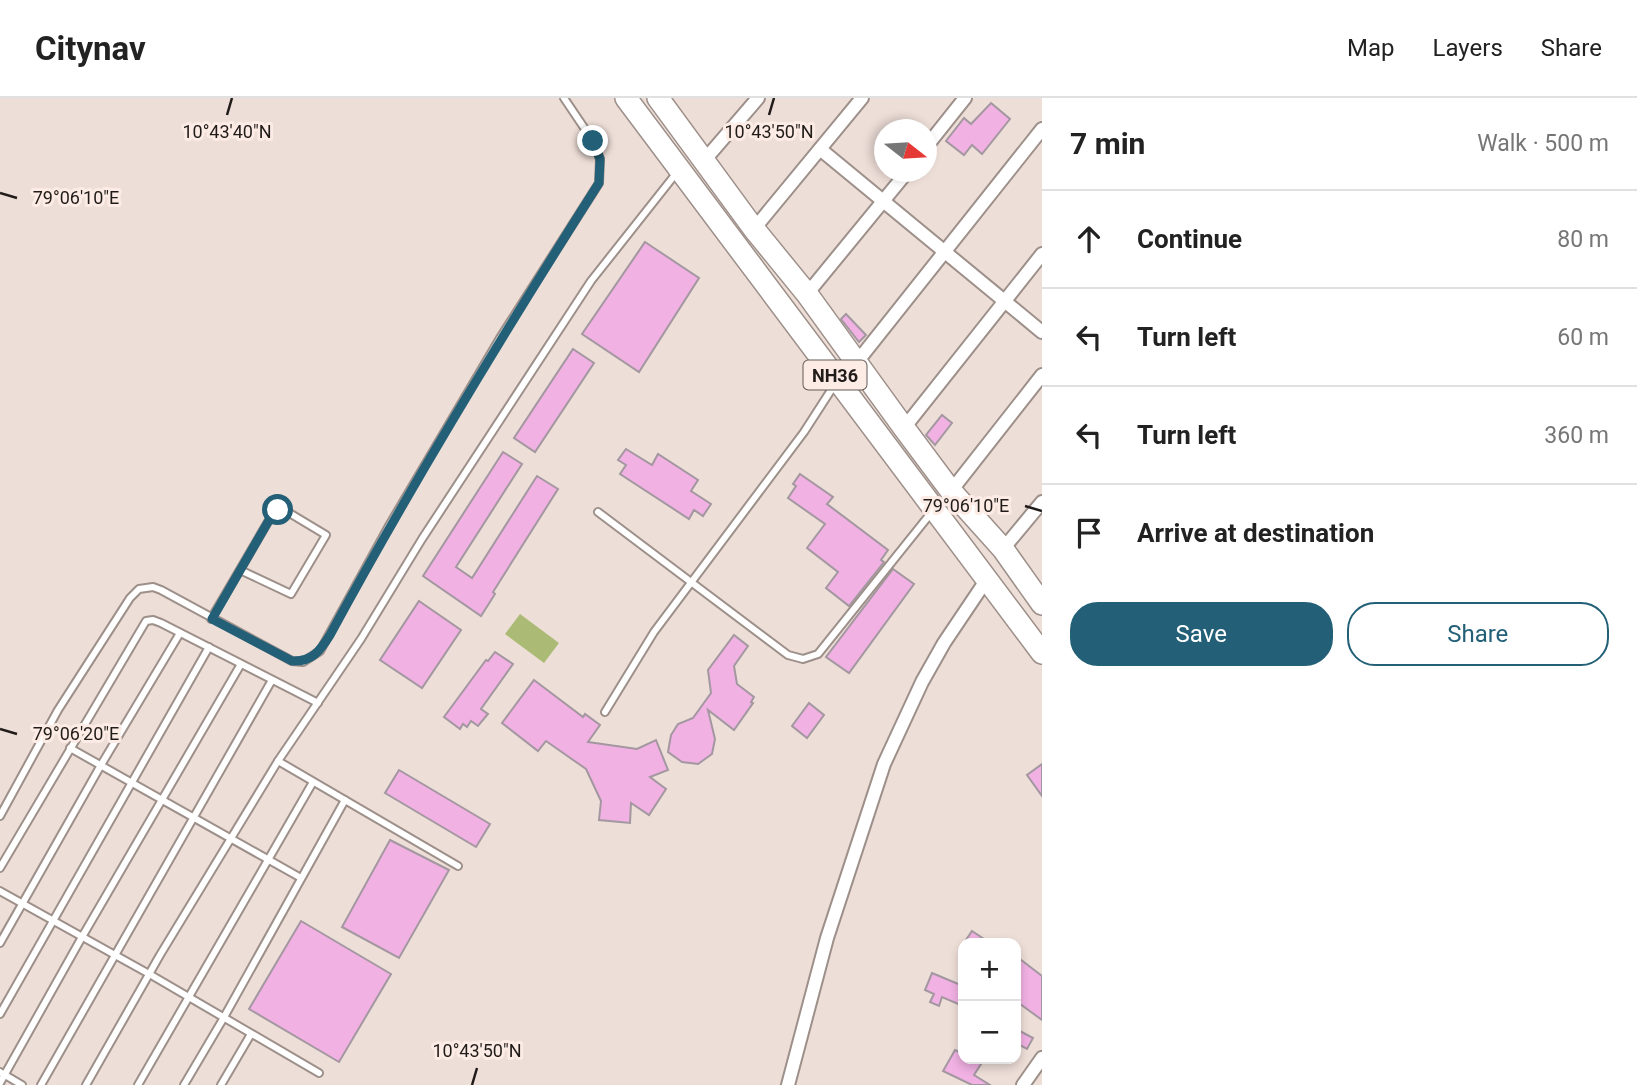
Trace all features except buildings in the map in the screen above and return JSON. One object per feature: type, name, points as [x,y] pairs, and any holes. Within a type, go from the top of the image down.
[{"type":"highway","name":"NH36","points":[[626,98],[1042,653]]},
{"type":"highway","name":"NH36","points":[[662,100],[703,162],[807,294],[951,491],[1003,549],[1042,604]]},
{"type":"street","points":[[703,162],[758,98]]},
{"type":"street","points":[[754,229],[862,98]]},
{"type":"street","points":[[937,133],[965,98]]},
{"type":"street","points":[[857,362],[1042,129]]},
{"type":"street","points":[[820,149],[1042,332]]},
{"type":"street","points":[[807,294],[899,182]]},
{"type":"street","points":[[904,428],[1042,254]]},
{"type":"street","points":[[951,491],[1042,375]]},
{"type":"street","points":[[1003,549],[1042,502]]},
{"type":"street","points":[[788,1085],[827,938],[884,764],[922,682],[944,643],[987,579]]},
{"type":"street","points":[[1023,1085],[1042,1058]]},
{"type":"lane","points":[[0,816],[58,710],[130,598],[139,589],[153,587],[161,590],[292,661],[303,662],[320,652],[390,524],[500,338],[599,183],[600,159],[593,141],[564,98]]},
{"type":"lane","points":[[86,1085],[160,955],[278,761],[361,639],[422,539],[591,281],[679,169]]},
{"type":"lane","points":[[605,712],[654,632],[804,432],[838,379]]},
{"type":"lane","points":[[598,512],[788,655],[803,659],[818,654],[934,508]]},
{"type":"lane","points":[[212,619],[240,570],[272,515],[278,510],[286,511],[326,535],[291,594],[240,570]]},
{"type":"lane","points":[[0,868],[146,621],[153,620],[318,703]]},
{"type":"lane","points":[[0,943],[180,633]]},
{"type":"lane","points":[[0,1014],[209,647]]},
{"type":"lane","points":[[0,1083],[2,1074],[241,664]]},
{"type":"lane","points":[[41,1085],[272,680]]},
{"type":"lane","points":[[70,748],[302,878]]},
{"type":"lane","points":[[278,761],[458,866]]},
{"type":"lane","points":[[138,1085],[313,782]]},
{"type":"lane","points":[[184,1085],[345,800]]},
{"type":"lane","points":[[0,891],[320,1073]]},
{"type":"lane","points":[[221,1085],[251,1034]]},
{"type":"lane","points":[[2,1074],[22,1085]]},
{"type":"green space","points":[[520,614],[559,643],[544,663],[505,634]]},
{"type":"route","points":[[278,510],[272,515],[212,619],[292,661],[303,662],[320,652],[390,524],[500,338],[599,183],[600,159],[593,141]]}]
